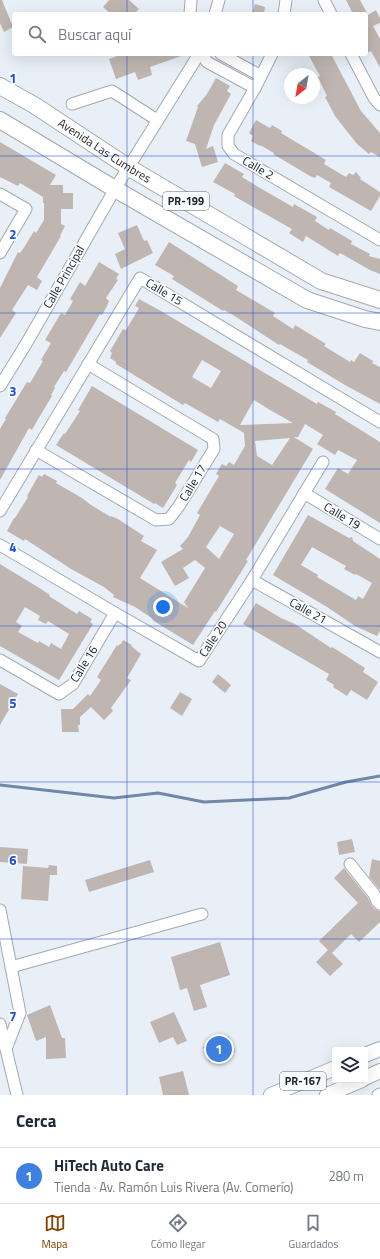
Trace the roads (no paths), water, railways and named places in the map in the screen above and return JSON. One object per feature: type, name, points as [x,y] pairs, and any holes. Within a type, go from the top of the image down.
[{"type":"highway","name":"Avenida Las Cumbres","points":[[0,86],[34,105],[128,167],[321,281],[374,300],[380,300]]},
{"type":"highway","name":"Avenida Las Cumbres","points":[[0,120],[115,189],[307,300],[365,319],[380,322]]},
{"type":"main road","points":[[368,1054],[380,1049]]},
{"type":"main road","name":"PR-167","points":[[271,1095],[332,1069]]},
{"type":"main road","points":[[368,1077],[380,1071]]},
{"type":"main road","name":"PR-167","points":[[327,1095],[355,1083]]},
{"type":"street","points":[[190,12],[191,0]]},
{"type":"street","points":[[216,12],[219,0]]},
{"type":"street","points":[[284,12],[286,0]]},
{"type":"street","points":[[324,0],[330,12]]},
{"type":"street","name":"Calle Principal","points":[[0,386],[26,344],[128,167],[199,56]]},
{"type":"street","points":[[202,56],[208,62],[255,88]]},
{"type":"street","points":[[225,56],[262,76]]},
{"type":"street","name":"Calle 2","points":[[271,56],[262,76],[228,135],[228,146],[234,154],[380,240]]},
{"type":"street","points":[[352,56],[374,98],[380,105]]},
{"type":"street","points":[[72,104],[112,91],[157,120]]},
{"type":"street","points":[[0,194],[26,210],[0,252]]},
{"type":"street","name":"Calle 15","points":[[0,511],[140,278],[380,422]]},
{"type":"street","name":"Calle 17","points":[[36,450],[156,520],[169,519],[180,506],[214,449],[213,439],[88,364]]},
{"type":"street","name":"Calle 20","points":[[0,545],[199,661],[252,580],[323,462]]},
{"type":"street","name":"Calle 19","points":[[304,493],[380,539]]},
{"type":"street","name":"Calle 21","points":[[252,580],[380,652]]},
{"type":"street","name":"Calle 16","points":[[0,660],[59,694],[73,684],[115,613]]},
{"type":"street","points":[[350,864],[380,904]]},
{"type":"street","points":[[0,910],[20,1013],[6,1048]]},
{"type":"street","points":[[11,967],[202,914]]},
{"type":"street","points":[[0,1024],[17,1095]]},
{"type":"waterway","points":[[0,785],[114,798],[158,793],[204,802],[289,798],[346,782],[380,776]]},
{"type":"place","name":"HiTech Auto Care","points":[[219,1049]]}]
